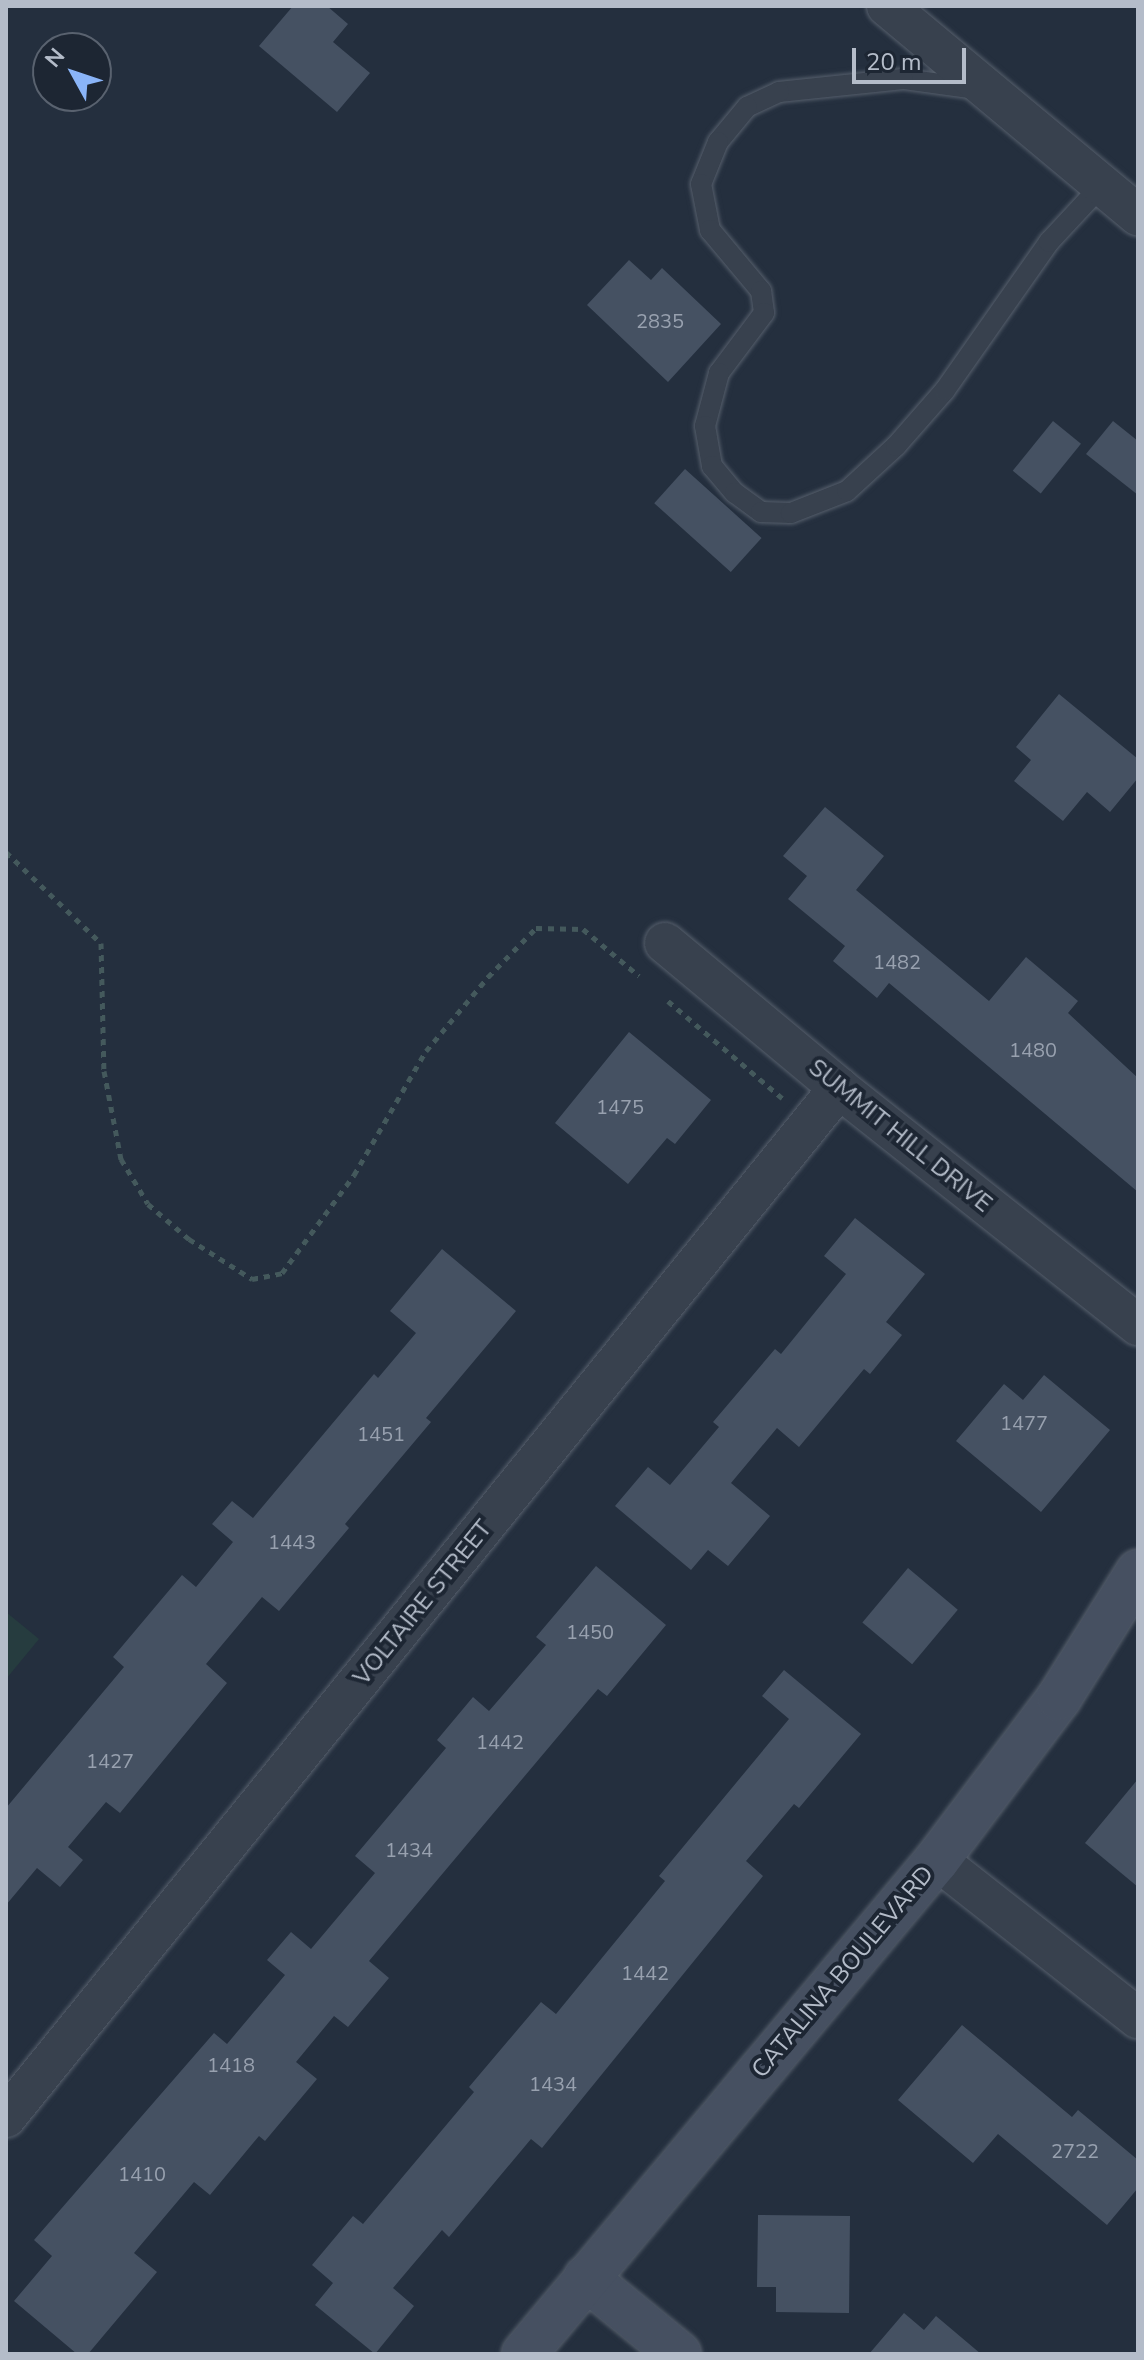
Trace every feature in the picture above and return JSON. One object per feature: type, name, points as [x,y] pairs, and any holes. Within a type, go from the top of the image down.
[{"type":"street","points":[[887,6],[1138,215]]},
{"type":"street","name":"SUMMIT HILL DRIVE","points":[[665,943],[839,1088],[1138,1325]]},
{"type":"street","name":"VOLTAIRE STREET","points":[[6,2117],[839,1088]]},
{"type":"street","name":"CATALINA BOULEVARD","points":[[524,2354],[937,1860],[1059,1698],[1138,1572]]},
{"type":"street","points":[[937,1860],[1138,2018]]},
{"type":"street","points":[[586,2278],[679,2354]]},
{"type":"lane","points":[[989,91],[903,79],[779,92],[747,107],[718,142],[701,184],[710,230],[761,291],[764,313],[719,373],[705,426],[712,466],[735,493],[761,512],[791,513],[847,491],[896,446],[945,390],[1049,242],[1102,185]]},
{"type":"path","points":[[6,852],[101,943],[104,1071],[121,1159],[148,1204],[189,1239],[252,1279],[282,1273],[354,1175],[426,1051],[488,977],[536,928],[583,929],[643,980]]},
{"type":"path","points":[[667,1000],[787,1102]]},
{"type":"green space","points":[[6,1612],[39,1639],[6,1679]]},
{"type":"building","points":[[293,6],[327,6],[348,24],[333,42],[370,73],[337,112],[259,46]]},
{"type":"building","points":[[629,260],[651,280],[662,268],[721,324],[668,382],[587,305]]},
{"type":"building","points":[[1053,421],[1081,444],[1041,493],[1013,471]]},
{"type":"building","points":[[1113,421],[1138,441],[1138,495],[1086,454]]},
{"type":"building","points":[[685,469],[762,538],[731,572],[654,503]]},
{"type":"building","points":[[1059,694],[1138,759],[1138,778],[1110,812],[1087,792],[1063,821],[1014,781],[1031,760],[1016,747]]},
{"type":"building","points":[[825,807],[884,856],[856,890],[989,1001],[1026,957],[1078,1001],[1068,1013],[1138,1078],[1138,1192],[889,983],[877,998],[833,961],[845,946],[788,899],[807,876],[783,856]]},
{"type":"building","points":[[629,1032],[711,1100],[675,1144],[667,1138],[628,1184],[555,1123]]},
{"type":"building","points":[[855,1218],[925,1274],[886,1322],[902,1335],[870,1374],[864,1369],[799,1447],[777,1428],[731,1483],[770,1516],[728,1566],[708,1550],[691,1570],[615,1506],[648,1467],[670,1485],[719,1427],[713,1422],[775,1349],[781,1354],[846,1274],[824,1256]]},
{"type":"building","points":[[442,1249],[516,1311],[426,1418],[431,1422],[345,1524],[349,1528],[279,1611],[262,1597],[206,1664],[227,1683],[120,1813],[106,1802],[68,1847],[83,1860],[60,1887],[37,1868],[6,1905],[6,1808],[124,1667],[113,1657],[182,1575],[196,1587],[233,1542],[212,1524],[232,1501],[253,1518],[374,1374],[378,1378],[416,1333],[390,1311]]},
{"type":"building","points":[[1044,1375],[1110,1430],[1041,1512],[956,1441],[1004,1384],[1023,1400]]},
{"type":"building","points":[[596,1566],[666,1625],[607,1696],[598,1689],[369,1961],[389,1978],[348,2027],[334,2016],[296,2062],[317,2079],[265,2141],[259,2136],[210,2195],[194,2182],[134,2253],[157,2272],[88,2354],[77,2354],[14,2301],[52,2256],[34,2240],[214,2033],[227,2044],[285,1975],[267,1960],[291,1932],[311,1949],[375,1873],[355,1856],[446,1748],[437,1740],[473,1697],[489,1711],[546,1645],[536,1637]]},
{"type":"building","points":[[908,1568],[958,1610],[912,1664],[862,1622]]},
{"type":"building","points":[[784,1670],[861,1734],[799,1808],[794,1804],[746,1861],[763,1876],[542,2148],[531,2139],[449,2237],[442,2230],[393,2288],[414,2306],[375,2354],[315,2305],[333,2283],[312,2265],[353,2216],[363,2224],[474,2092],[469,2087],[541,2002],[556,2014],[665,1881],[659,1876],[789,1719],[762,1696]]},
{"type":"building","points":[[1138,1779],[1138,1887],[1085,1843]]},
{"type":"building","points":[[962,2025],[1072,2117],[1078,2110],[1138,2160],[1138,2188],[1107,2225],[998,2134],[973,2163],[898,2100]]},
{"type":"building","points":[[758,2215],[850,2216],[849,2313],[776,2312],[776,2287],[757,2287]]},
{"type":"building","points":[[904,2313],[924,2330],[936,2316],[981,2354],[869,2354]]}]
